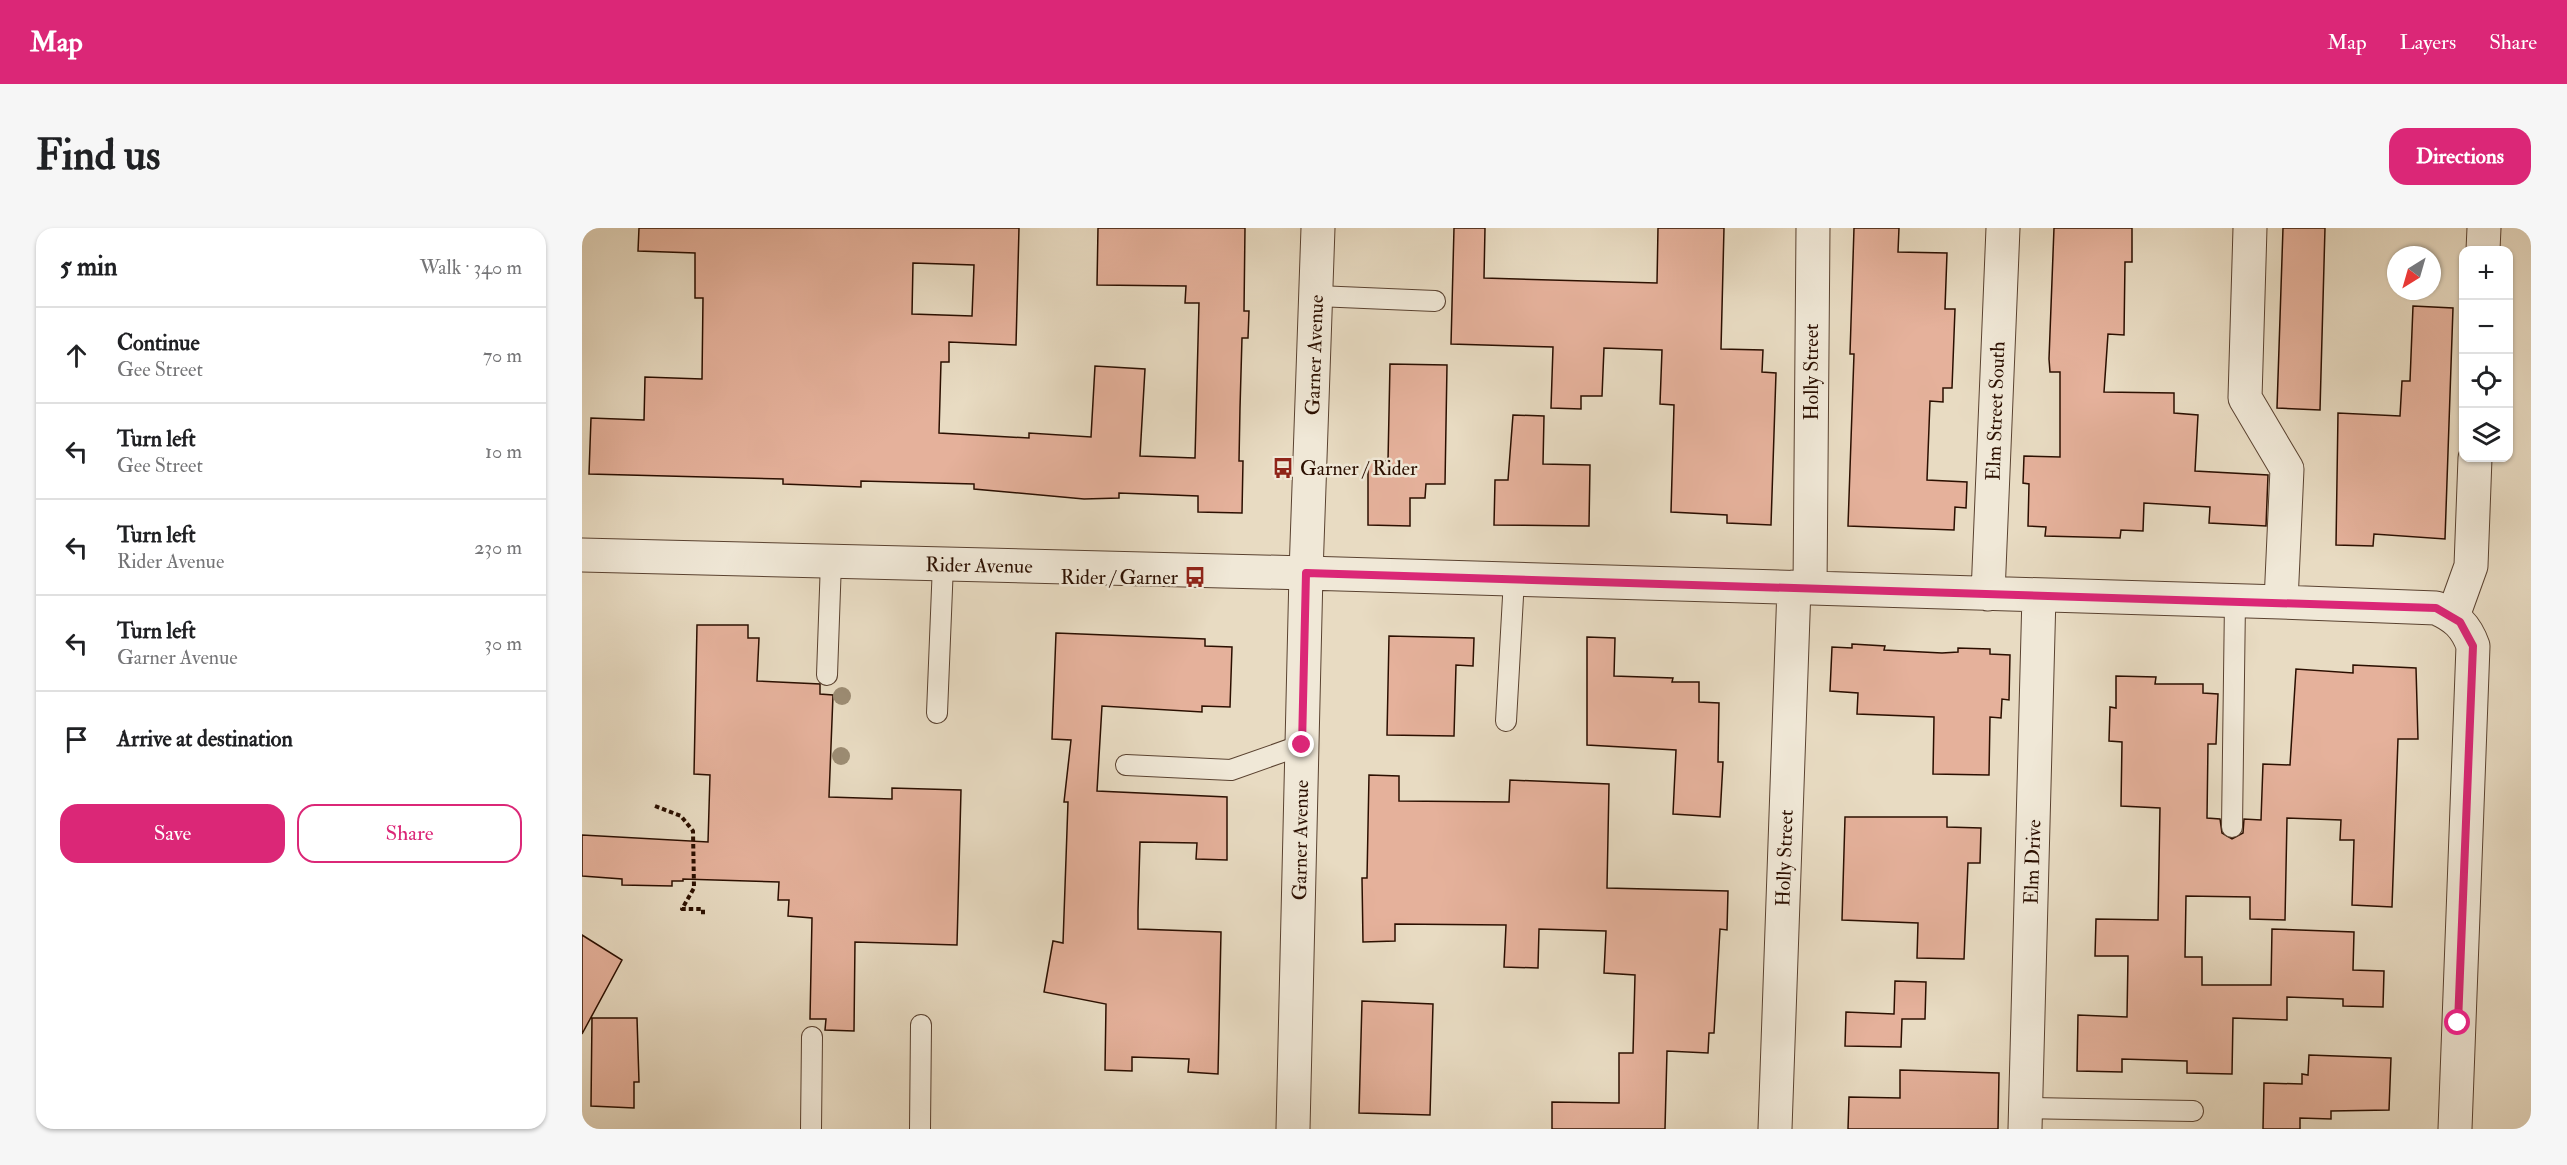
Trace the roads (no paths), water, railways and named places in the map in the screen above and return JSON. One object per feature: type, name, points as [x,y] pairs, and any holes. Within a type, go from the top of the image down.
[{"type":"street","name":"Garner Avenue","points":[[1293,1129],[1306,573],[1318,228]]},
{"type":"street","name":"Holly Street","points":[[1775,1129],[1802,588],[1813,228]]},
{"type":"street","name":"Elm Street South","points":[[1988,594],[2003,228]]},
{"type":"street","points":[[2250,228],[2245,398],[2287,469],[2281,602]]},
{"type":"street","points":[[2483,246],[2484,228]]},
{"type":"street","points":[[2455,1129],[2473,646],[2465,628],[2453,616],[2471,566],[2475,462]]},
{"type":"street","name":"Rider Avenue","points":[[582,555],[1306,573],[2281,602],[2436,608],[2453,616]]},
{"type":"street","name":"Elm Drive","points":[[2025,1118],[2039,595]]},
{"type":"lane","points":[[1317,296],[1435,301]]},
{"type":"lane","points":[[827,675],[831,561]]},
{"type":"lane","points":[[937,713],[943,564]]},
{"type":"lane","points":[[1506,721],[1514,579]]},
{"type":"lane","points":[[2232,827],[2235,601]]},
{"type":"lane","points":[[1125,765],[1231,770],[1302,745]]},
{"type":"lane","points":[[920,1129],[921,1026]]},
{"type":"lane","points":[[811,1129],[812,1036]]},
{"type":"lane","points":[[2025,1118],[2141,1119],[2193,1112]]},
{"type":"place","name":"Garner / Rider","points":[[1283,468]]},
{"type":"place","name":"Rider / Garner","points":[[1195,577]]}]
